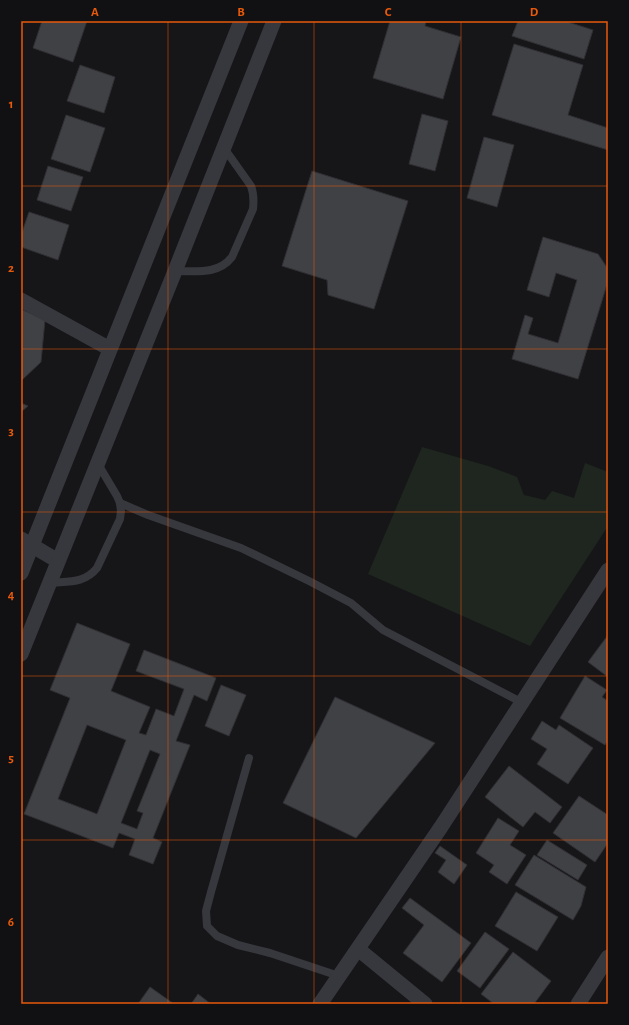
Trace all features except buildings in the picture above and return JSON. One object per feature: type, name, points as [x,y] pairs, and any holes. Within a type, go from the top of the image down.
[{"type":"street","points":[[21,573],[26,543],[110,349],[241,21]]},
{"type":"street","points":[[21,654],[48,583],[98,464],[274,21]]},
{"type":"street","points":[[21,300],[110,349]]},
{"type":"street","points":[[26,543],[58,561]]},
{"type":"street","points":[[320,1004],[606,577]]},
{"type":"street","points":[[358,949],[425,1004]]},
{"type":"street","points":[[578,1004],[608,957]]},
{"type":"lane","points":[[175,271],[211,270],[220,268],[227,264],[232,257],[253,208],[254,193],[251,186],[224,148]]},
{"type":"lane","points":[[48,583],[79,580],[86,578],[93,573],[97,568],[120,519],[120,503],[98,464]]},
{"type":"lane","points":[[120,503],[148,515],[241,548],[310,580],[351,603],[383,630],[523,703]]},
{"type":"lane","points":[[249,758],[206,911],[207,926],[217,936],[238,945],[270,953],[339,976]]},
{"type":"shaded area","points":[[422,447],[488,466],[517,477],[524,495],[545,500],[552,491],[574,498],[585,463],[608,472],[608,526],[530,646],[368,574]]}]
